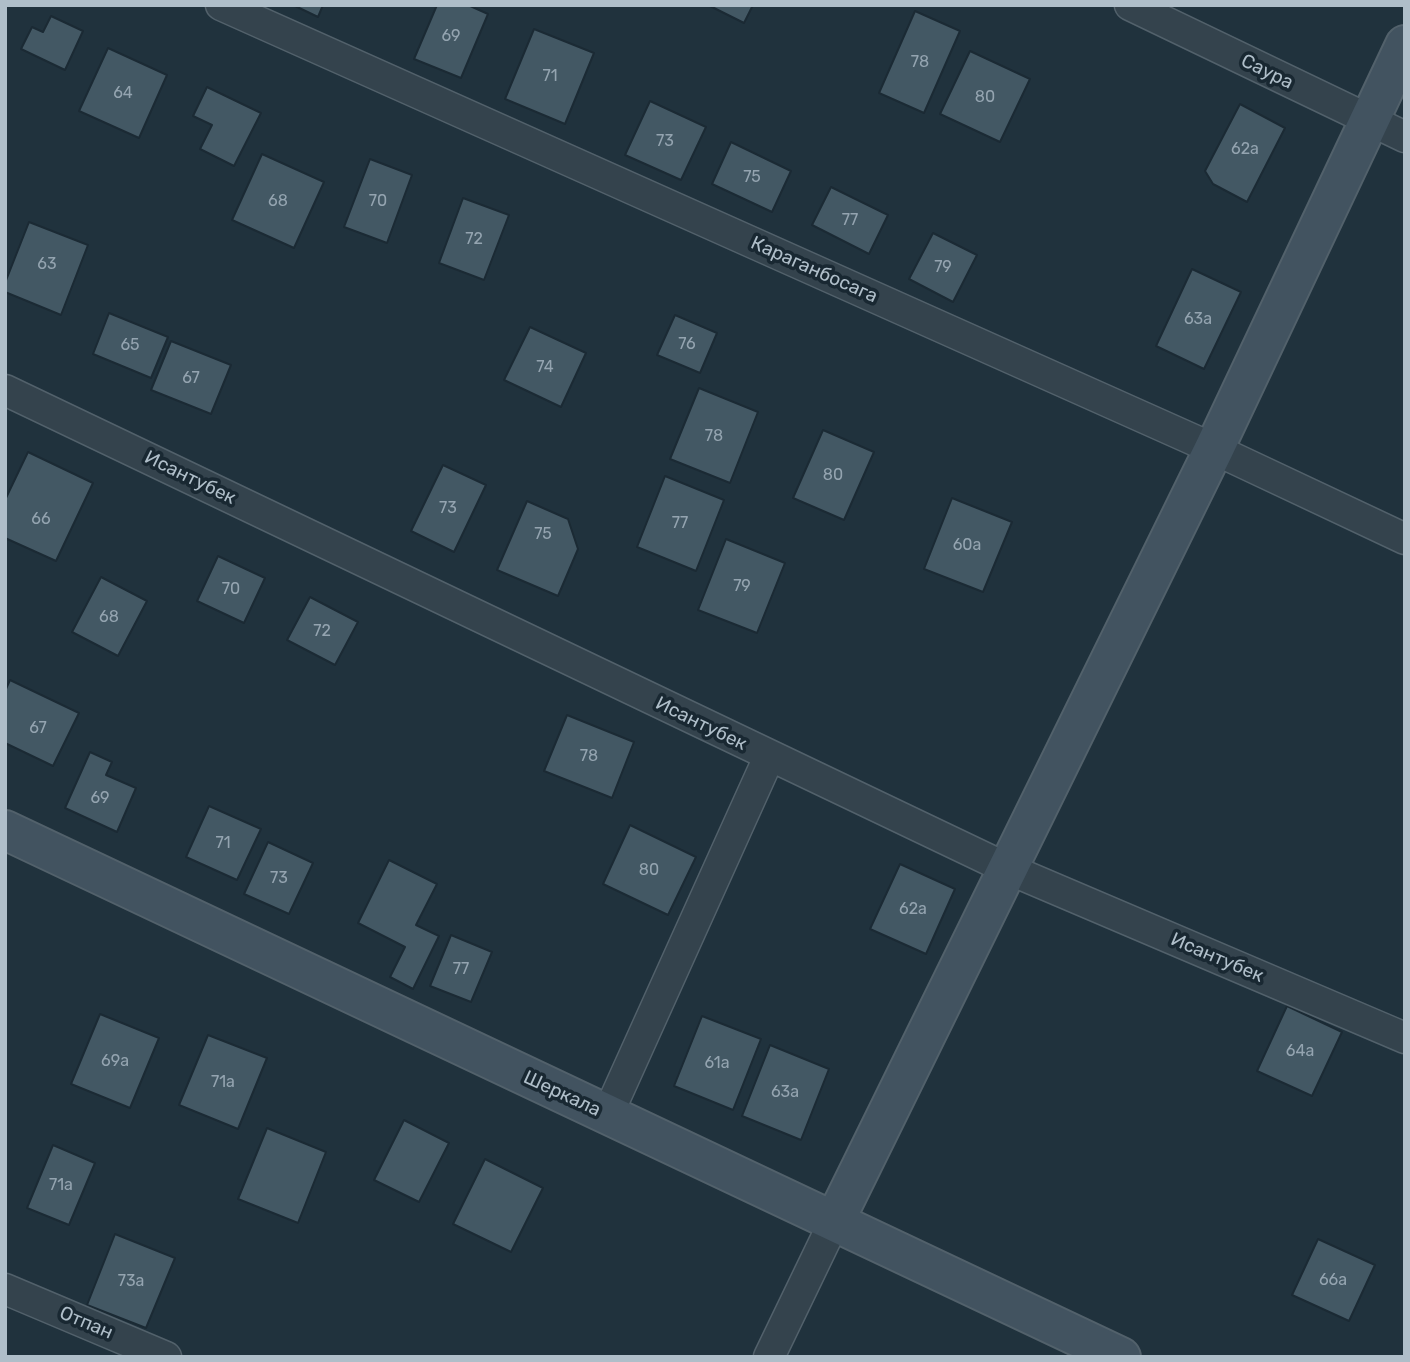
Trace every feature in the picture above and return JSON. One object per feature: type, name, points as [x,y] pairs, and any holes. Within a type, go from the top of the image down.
[{"type":"street","name":"Караганбосага","points":[[220,5],[1214,449],[1405,539]]},
{"type":"street","name":"Саура","points":[[1130,5],[1405,137]]},
{"type":"street","points":[[769,1357],[1006,867],[1214,449],[1405,45]]},
{"type":"street","name":"Исантубек","points":[[5,390],[769,757],[1006,867],[1405,1038]]},
{"type":"street","points":[[607,1116],[769,757]]},
{"type":"street","name":"Шеркала","points":[[5,830],[1121,1357]]},
{"type":"street","name":"Отпан","points":[[5,1289],[166,1357]]},
{"type":"building","points":[[293,5],[323,5],[318,17]]},
{"type":"building","points":[[437,5],[468,5],[488,14],[461,78],[414,59]]},
{"type":"building","points":[[708,5],[753,5],[744,23]]},
{"type":"building","points":[[915,11],[960,31],[924,113],[879,93]]},
{"type":"building","points":[[51,16],[83,31],[65,70],[21,49],[32,27],[43,32]]},
{"type":"building","points":[[534,29],[594,53],[565,124],[505,99]]},
{"type":"building","points":[[108,48],[167,75],[139,138],[79,111]]},
{"type":"building","points":[[970,51],[1030,79],[1000,142],[940,114]]},
{"type":"building","points":[[207,87],[261,113],[234,166],[200,149],[212,125],[193,116]]},
{"type":"building","points":[[650,101],[706,127],[681,180],[625,155]]},
{"type":"building","points":[[1240,104],[1285,128],[1247,202],[1213,184],[1205,171]]},
{"type":"building","points":[[731,142],[791,171],[772,212],[712,184]]},
{"type":"building","points":[[262,154],[324,182],[294,248],[232,220]]},
{"type":"building","points":[[370,159],[412,175],[387,243],[344,227]]},
{"type":"building","points":[[831,187],[888,215],[869,254],[812,225]]},
{"type":"building","points":[[463,198],[509,215],[484,280],[439,263]]},
{"type":"building","points":[[29,222],[88,245],[61,315],[5,292],[5,283]]},
{"type":"building","points":[[933,233],[977,255],[953,302],[909,279]]},
{"type":"building","points":[[1192,269],[1241,292],[1204,369],[1156,346]]},
{"type":"building","points":[[109,313],[168,337],[151,378],[93,354]]},
{"type":"building","points":[[675,315],[717,333],[700,373],[657,355]]},
{"type":"building","points":[[530,327],[586,353],[561,407],[504,380]]},
{"type":"building","points":[[171,341],[231,365],[211,414],[151,390]]},
{"type":"building","points":[[699,388],[758,412],[730,483],[670,459]]},
{"type":"building","points":[[823,430],[874,452],[844,520],[793,498]]},
{"type":"building","points":[[28,452],[93,483],[56,561],[5,538],[5,500]]},
{"type":"building","points":[[443,465],[486,485],[454,552],[411,531]]},
{"type":"building","points":[[665,476],[724,500],[696,571],[637,547]]},
{"type":"building","points":[[952,498],[1012,522],[983,592],[924,569]]},
{"type":"building","points":[[527,501],[568,519],[578,549],[558,596],[497,570]]},
{"type":"building","points":[[726,539],[785,563],[757,633],[698,610]]},
{"type":"building","points":[[218,556],[265,578],[244,623],[197,601]]},
{"type":"building","points":[[101,577],[147,601],[118,656],[72,632]]},
{"type":"building","points":[[310,597],[358,622],[335,665],[287,640]]},
{"type":"building","points":[[10,680],[79,713],[53,766],[5,743],[5,691]]},
{"type":"building","points":[[567,715],[634,742],[612,798],[544,771]]},
{"type":"building","points":[[90,752],[112,762],[106,775],[136,788],[117,832],[65,808]]},
{"type":"building","points":[[209,806],[261,829],[237,880],[186,857]]},
{"type":"building","points":[[630,825],[696,857],[668,915],[603,884]]},
{"type":"building","points":[[268,842],[313,863],[289,914],[244,894]]},
{"type":"building","points":[[389,860],[437,884],[416,925],[439,936],[413,989],[390,977],[405,947],[358,923]]},
{"type":"building","points":[[900,864],[955,889],[926,954],[870,929]]},
{"type":"building","points":[[451,935],[492,952],[471,1002],[430,986]]},
{"type":"building","points":[[1287,1006],[1342,1032],[1312,1096],[1257,1071]]},
{"type":"building","points":[[100,1014],[159,1038],[130,1108],[71,1084]]},
{"type":"building","points":[[702,1016],[761,1039],[733,1110],[674,1086]]},
{"type":"building","points":[[208,1035],[267,1058],[238,1129],[179,1105]]},
{"type":"building","points":[[770,1045],[829,1069],[801,1140],[742,1116]]},
{"type":"building","points":[[404,1120],[449,1143],[419,1202],[374,1180]]},
{"type":"building","points":[[267,1128],[326,1152],[298,1223],[238,1199]]},
{"type":"building","points":[[53,1145],[95,1163],[69,1225],[27,1208]]},
{"type":"building","points":[[485,1159],[543,1188],[511,1252],[453,1224]]},
{"type":"building","points":[[115,1234],[175,1258],[146,1328],[87,1305]]},
{"type":"building","points":[[1318,1239],[1375,1265],[1349,1321],[1292,1295]]}]
